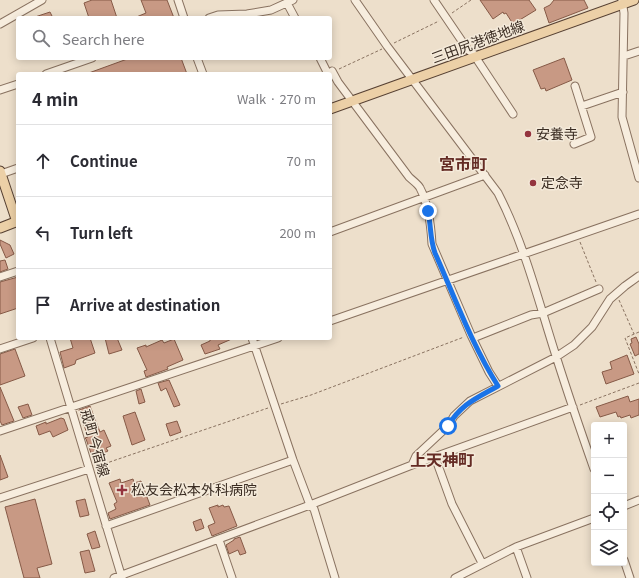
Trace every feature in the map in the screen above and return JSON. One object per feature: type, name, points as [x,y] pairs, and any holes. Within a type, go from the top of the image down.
[{"type":"main road","name":"三田尻港徳地線","points":[[332,108],[477,57],[622,2],[634,0]]},
{"type":"main road","points":[[1,172],[16,217]]},
{"type":"main road","points":[[0,228],[16,224]]},
{"type":"street","points":[[0,24],[42,0]]},
{"type":"street","points":[[178,0],[183,16]]},
{"type":"street","points":[[355,0],[412,80],[498,193],[525,254],[556,357],[591,460]]},
{"type":"street","points":[[434,0],[468,50],[477,57],[513,114]]},
{"type":"street","points":[[215,16],[247,14],[271,10],[290,1],[294,16]]},
{"type":"street","points":[[622,2],[624,13],[622,117],[639,178]]},
{"type":"street","points":[[624,56],[639,51]]},
{"type":"street","points":[[52,72],[86,60]]},
{"type":"street","points":[[198,60],[202,72]]},
{"type":"street","points":[[321,60],[330,72]]},
{"type":"street","points":[[332,74],[408,177],[420,187],[428,211],[432,230],[432,244],[472,336],[489,372],[498,386]]},
{"type":"street","points":[[0,90],[16,85]]},
{"type":"street","points":[[574,144],[591,137],[575,86]]},
{"type":"street","points":[[582,106],[623,92]]},
{"type":"street","points":[[1,172],[16,168]]},
{"type":"street","points":[[332,231],[485,176]]},
{"type":"street","points":[[332,320],[639,214]]},
{"type":"street","points":[[0,277],[16,272]]},
{"type":"street","points":[[412,465],[416,456],[448,426],[454,416],[470,401],[556,357],[574,345],[592,327],[610,299],[639,276]]},
{"type":"street","points":[[472,336],[531,315],[543,313],[599,289]]},
{"type":"street","points":[[0,349],[27,340]]},
{"type":"street","name":"戒町今宿線","points":[[51,340],[106,526],[119,577]]},
{"type":"street","points":[[252,340],[293,460],[310,505],[314,509],[335,578]]},
{"type":"street","points":[[0,431],[272,340]]},
{"type":"street","points":[[119,577],[412,465],[573,407]]},
{"type":"street","points":[[435,457],[452,504],[482,563]]},
{"type":"street","points":[[106,526],[293,460]]},
{"type":"street","points":[[0,498],[89,469]]},
{"type":"street","points":[[627,505],[639,500]]},
{"type":"street","points":[[455,578],[516,547],[591,519]]},
{"type":"street","points":[[219,540],[232,578]]},
{"type":"street","points":[[516,547],[527,578]]},
{"type":"street","points":[[626,566],[630,578]]},
{"type":"path","points":[[330,72],[446,17],[471,0]]},
{"type":"path","points":[[577,236],[599,289]]},
{"type":"path","points":[[616,294],[635,334]]},
{"type":"path","points":[[639,332],[625,338],[639,374]]},
{"type":"path","points":[[89,469],[274,406],[311,395],[472,336]]},
{"type":"path","points":[[573,407],[639,383]]},
{"type":"building","points":[[92,0],[111,0],[116,16],[88,16],[84,3]]},
{"type":"building","points":[[141,0],[167,0],[173,16],[139,16],[146,13]]},
{"type":"building","points":[[480,0],[529,0],[536,10],[513,24],[506,13],[504,14],[503,12],[493,19]]},
{"type":"building","points":[[554,0],[584,0],[588,8],[549,23],[544,8],[550,5]]},
{"type":"building","points":[[50,12],[52,16],[38,16]]},
{"type":"building","points":[[564,58],[572,80],[546,91],[545,88],[541,89],[533,70]]},
{"type":"building","points":[[124,60],[182,60],[186,72],[92,72]]},
{"type":"building","points":[[0,240],[10,245],[14,254],[6,258],[0,244]]},
{"type":"building","points":[[5,260],[8,269],[0,272],[0,261]]},
{"type":"building","points":[[16,278],[16,309],[0,314],[0,282]]},
{"type":"building","points":[[636,337],[639,344],[639,354],[635,356],[630,344],[632,343],[631,339]]},
{"type":"building","points":[[71,340],[91,340],[95,353],[76,360],[75,364],[64,368],[60,352],[73,348]]},
{"type":"building","points":[[106,340],[118,340],[122,350],[109,354]]},
{"type":"building","points":[[162,340],[164,343],[174,340],[183,360],[167,367],[168,369],[146,377],[144,371],[147,370],[137,348],[146,345],[146,347]]},
{"type":"building","points":[[229,340],[218,345],[220,349],[205,354],[201,345],[210,341]]},
{"type":"building","points":[[15,349],[25,376],[0,385],[0,354]]},
{"type":"building","points":[[627,355],[634,374],[606,384],[602,372],[612,369],[610,362]]},
{"type":"building","points":[[169,380],[180,405],[174,407],[166,388],[161,391],[158,383]]},
{"type":"building","points":[[0,387],[14,421],[2,425],[0,421]]},
{"type":"building","points":[[141,389],[145,402],[139,404],[136,391]]},
{"type":"building","points":[[628,396],[630,402],[639,399],[639,415],[631,418],[630,415],[621,418],[620,416],[618,417],[616,412],[600,417],[596,407]]},
{"type":"building","points":[[28,404],[32,415],[23,418],[18,407]]},
{"type":"building","points":[[90,406],[100,432],[104,430],[111,446],[106,448],[108,451],[97,456],[95,451],[91,453],[85,438],[88,437],[79,410]]},
{"type":"building","points":[[135,412],[145,440],[132,445],[123,416]]},
{"type":"building","points":[[61,418],[64,419],[68,430],[53,437],[50,431],[39,435],[36,426]]},
{"type":"building","points":[[177,421],[181,432],[170,436],[166,424]]},
{"type":"building","points":[[0,455],[8,477],[0,480]]},
{"type":"building","points":[[120,479],[121,483],[133,479],[134,483],[141,481],[150,505],[110,519],[108,513],[116,509],[114,504],[117,502],[109,483]]},
{"type":"building","points":[[35,499],[52,564],[37,568],[40,578],[24,578],[5,507]]},
{"type":"building","points":[[85,499],[89,515],[80,517],[76,501]]},
{"type":"building","points":[[218,505],[218,507],[223,505],[224,507],[229,506],[237,526],[212,536],[208,526],[215,523],[209,508]]},
{"type":"building","points":[[201,519],[204,528],[196,531],[193,522]]},
{"type":"building","points":[[95,531],[100,547],[92,549],[87,534]]},
{"type":"building","points":[[240,537],[246,553],[240,555],[238,550],[229,554],[226,545],[234,539]]},
{"type":"building","points":[[89,550],[95,571],[85,573],[80,552]]},
{"type":"place","name":"安養寺","points":[[528,134]]},
{"type":"place","name":"定念寺","points":[[533,183]]},
{"type":"place","name":"松友会松本外科病院","points":[[122,490]]},
{"type":"district","name":"宮市町","points":[[463,164]]},
{"type":"district","name":"上天神町","points":[[442,460]]},
{"type":"route","points":[[428,211],[432,230],[432,244],[435,253],[489,372],[498,386],[470,401],[454,416],[448,426]]}]
